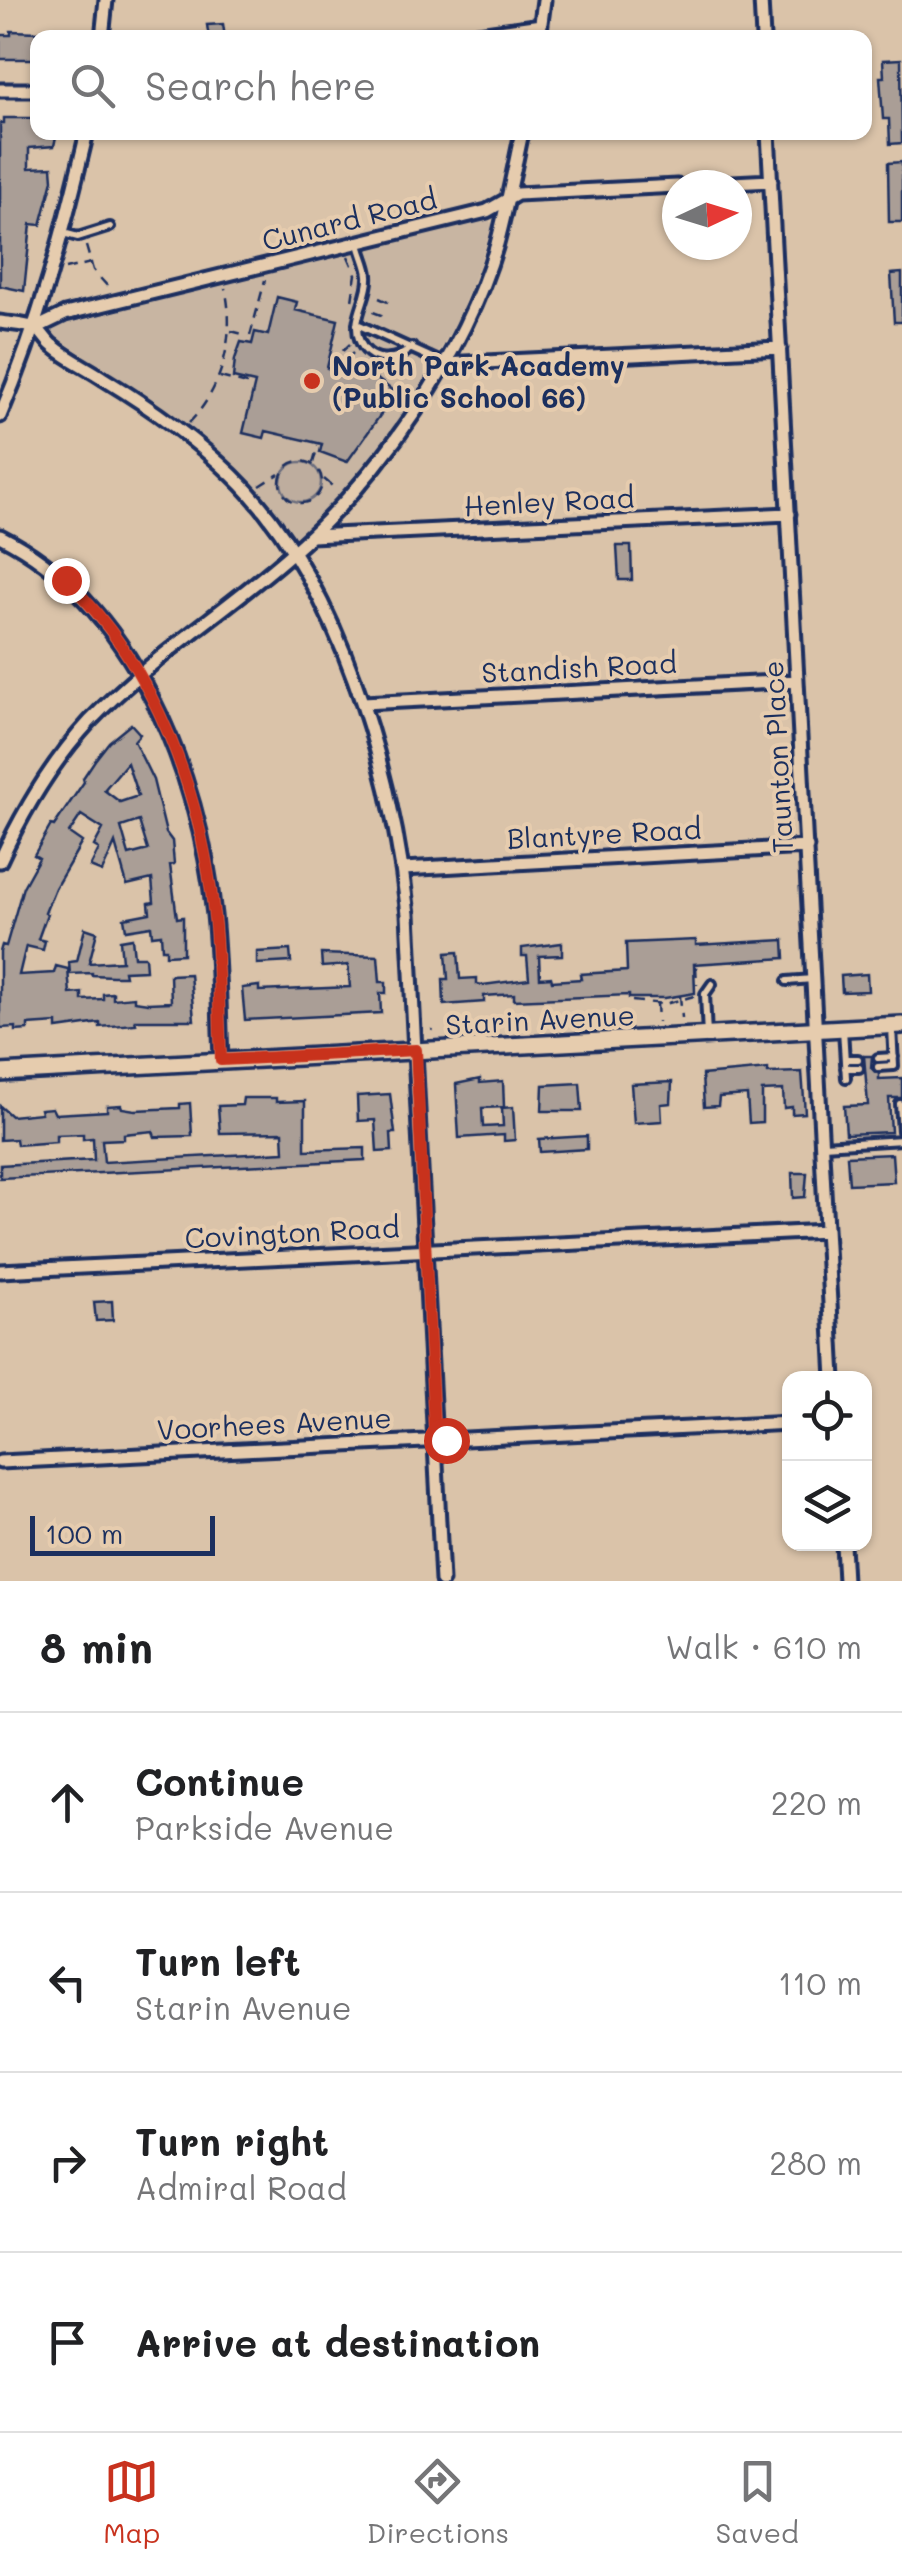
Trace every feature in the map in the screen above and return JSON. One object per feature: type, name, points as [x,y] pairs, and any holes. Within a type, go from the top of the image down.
[{"type":"street","points":[[103,30],[106,0]]},
{"type":"street","points":[[540,30],[544,0]]},
{"type":"street","points":[[761,0],[763,30]]},
{"type":"street","points":[[0,90],[30,90]]},
{"type":"street","points":[[0,416],[36,328],[84,140]]},
{"type":"street","points":[[0,861],[25,812],[66,749],[91,720],[292,554],[382,456],[444,364],[482,284],[496,244],[520,140]]},
{"type":"street","name":"Taunton Place","points":[[768,140],[834,1371]]},
{"type":"street","points":[[752,182],[771,181]]},
{"type":"street","name":"Cunard Road","points":[[36,328],[65,314],[487,211],[522,194],[662,187]]},
{"type":"street","points":[[0,322],[36,328],[52,346],[152,408],[232,475],[275,526],[322,605],[363,704],[388,788],[403,869],[416,1050],[442,1581]]},
{"type":"street","points":[[444,364],[780,348]]},
{"type":"street","name":"Henley Road","points":[[311,536],[334,538],[789,514]]},
{"type":"street","points":[[0,536],[44,562],[89,602],[109,626],[140,676],[179,766],[202,848],[214,914],[221,1060]]},
{"type":"street","name":"Standish Road","points":[[363,704],[797,681]]},
{"type":"street","name":"Blantyre Road","points":[[403,869],[808,847]]},
{"type":"street","name":"Starin Avenue","points":[[0,1073],[897,1025]]},
{"type":"street","name":"Covington Road","points":[[0,1271],[826,1231]]},
{"type":"street","name":"Voorhees Avenue","points":[[0,1462],[782,1423]]},
{"type":"street","points":[[842,1551],[844,1581]]},
{"type":"lane","points":[[63,233],[78,236],[110,228]]},
{"type":"lane","points":[[359,242],[368,277],[357,324],[362,345],[376,357],[398,357],[412,346]]},
{"type":"lane","points":[[357,324],[444,364]]},
{"type":"lane","points":[[787,980],[814,979]]},
{"type":"lane","points":[[707,1036],[706,994],[712,984]]},
{"type":"lane","points":[[878,1062],[894,1066],[897,1025]]},
{"type":"lane","points":[[843,1028],[846,1068],[858,1063]]},
{"type":"lane","points":[[900,1104],[902,1130]]},
{"type":"lane","points":[[822,1146],[902,1140]]},
{"type":"path","points":[[87,251],[109,288]]},
{"type":"path","points":[[63,268],[92,263]]},
{"type":"path","points":[[230,330],[251,336],[266,274]]},
{"type":"path","points":[[188,425],[208,402],[230,330],[224,283]]},
{"type":"path","points":[[378,298],[394,305]]},
{"type":"path","points":[[373,312],[389,318]]},
{"type":"path","points":[[353,340],[331,362],[338,368],[358,349]]},
{"type":"path","points":[[218,377],[251,385]]},
{"type":"path","points":[[318,445],[313,464],[322,479],[338,491]]},
{"type":"path","points":[[259,486],[281,474],[287,465],[297,461],[313,464]]},
{"type":"path","points":[[281,474],[284,496],[298,503],[310,502],[318,495],[322,479]]},
{"type":"path","points":[[632,1000],[657,1003],[700,996]]},
{"type":"path","points":[[680,997],[682,1018]]},
{"type":"path","points":[[657,1003],[658,1027]]},
{"type":"shaded area","points":[[489,219],[492,225],[459,316],[400,422],[327,511],[296,537],[237,472],[177,418],[49,332],[52,326],[67,320]]},
{"type":"shaded area","points":[[301,462],[315,468],[321,482],[315,496],[301,502],[287,496],[281,482],[287,468]]},
{"type":"building","points":[[223,24],[224,30],[208,30],[207,25]]},
{"type":"building","points":[[11,31],[30,32],[30,59],[0,59],[0,35],[11,35]]},
{"type":"building","points":[[901,59],[902,143],[890,144],[889,119],[883,119],[880,77],[884,77],[883,60]]},
{"type":"building","points":[[4,118],[30,118],[30,140],[55,140],[54,146],[29,148],[29,168],[52,167],[53,180],[41,225],[31,224],[24,291],[0,286],[0,123],[4,123]]},
{"type":"building","points":[[902,162],[902,222],[889,222],[888,163]]},
{"type":"building","points":[[902,273],[902,322],[894,322],[891,274]]},
{"type":"building","name":"North Park Academy (Public School 66)","points":[[277,297],[297,302],[295,310],[338,320],[327,368],[346,375],[373,376],[396,393],[347,462],[320,452],[322,444],[266,431],[264,438],[243,433],[255,383],[233,378],[235,359],[241,342],[252,344],[255,332],[268,335]]},
{"type":"building","points":[[617,546],[631,546],[632,580],[619,580]]},
{"type":"building","points":[[131,724],[140,734],[134,741],[153,780],[166,833],[172,841],[174,864],[170,865],[177,918],[183,917],[183,954],[166,955],[161,934],[152,935],[151,926],[126,930],[124,918],[150,913],[149,903],[154,902],[152,879],[127,885],[115,843],[102,872],[90,867],[99,849],[94,846],[103,829],[81,815],[69,833],[82,842],[45,913],[38,939],[45,941],[43,950],[26,946],[19,975],[54,973],[56,966],[68,969],[70,994],[82,993],[82,1000],[103,999],[103,994],[113,993],[113,999],[134,997],[134,1001],[148,1003],[171,1002],[170,975],[190,974],[194,1020],[135,1020],[136,1024],[100,1027],[100,1023],[57,1029],[57,1023],[28,1025],[28,1030],[16,1031],[16,1027],[0,1028],[0,952],[2,945],[6,946],[23,887],[39,858],[34,855],[109,742]],"holes":[[[127,763],[138,796],[120,802],[104,790]],[[139,821],[148,850],[129,855],[121,827]]]},
{"type":"building","points":[[85,928],[97,932],[89,963],[122,961],[120,940],[132,938],[134,957],[145,957],[146,970],[124,971],[125,976],[70,974],[69,962],[77,961]]},
{"type":"building","points":[[696,940],[696,945],[784,940],[785,958],[694,964],[695,993],[665,998],[629,995],[514,1000],[514,994],[484,996],[484,1002],[444,1005],[446,953],[458,952],[460,979],[477,978],[477,984],[483,985],[529,979],[527,956],[522,956],[522,948],[562,943],[562,955],[539,956],[540,978],[551,977],[552,981],[581,979],[580,974],[627,971],[626,943]]},
{"type":"building","points":[[290,950],[291,962],[257,964],[257,952]]},
{"type":"building","points":[[321,954],[378,956],[380,982],[386,982],[386,993],[380,993],[381,1013],[245,1020],[242,988],[259,986],[259,991],[350,987],[348,965],[322,967]]},
{"type":"building","points":[[867,974],[868,991],[842,992],[841,976]]},
{"type":"building","points":[[864,1056],[872,1056],[871,1068],[879,1079],[902,1078],[902,1098],[889,1098],[891,1132],[846,1134],[844,1106],[868,1105]]},
{"type":"building","points":[[768,1069],[768,1073],[802,1072],[805,1113],[792,1114],[792,1107],[784,1108],[783,1090],[762,1091],[762,1122],[749,1123],[747,1095],[719,1097],[718,1106],[704,1107],[702,1075]]},
{"type":"building","points":[[480,1079],[480,1083],[503,1081],[504,1107],[482,1108],[483,1127],[503,1126],[502,1108],[513,1107],[515,1140],[504,1141],[504,1135],[459,1138],[456,1084]]},
{"type":"building","points":[[672,1082],[671,1103],[661,1104],[662,1121],[634,1123],[631,1084]]},
{"type":"building","points":[[580,1083],[582,1111],[542,1111],[543,1085]]},
{"type":"building","points":[[390,1094],[395,1133],[391,1133],[392,1151],[377,1152],[375,1120],[358,1121],[357,1096]]},
{"type":"building","points":[[243,1098],[305,1101],[305,1150],[365,1148],[365,1160],[0,1178],[0,1165],[94,1160],[93,1138],[83,1139],[83,1134],[56,1135],[56,1142],[17,1145],[16,1139],[0,1140],[0,1106],[11,1116],[52,1108],[55,1114],[107,1111],[107,1106],[121,1105],[135,1110],[180,1108],[180,1104],[190,1103],[192,1136],[155,1137],[153,1131],[102,1140],[104,1162],[284,1152],[283,1132],[220,1133],[218,1106],[242,1105]]},
{"type":"building","points":[[587,1136],[587,1149],[540,1152],[539,1139]]},
{"type":"building","points":[[892,1154],[894,1182],[849,1184],[847,1156]]},
{"type":"building","points":[[792,1173],[807,1173],[805,1197],[793,1198]]},
{"type":"building","points":[[112,1301],[113,1320],[96,1321],[94,1302]]},
{"type":"place","name":"North Park Academy (Public School 66)","points":[[312,381]]},
{"type":"route","points":[[66,580],[109,626],[134,665],[166,730],[192,806],[214,914],[221,1060],[416,1050],[434,1429],[435,1440],[446,1440]]}]
